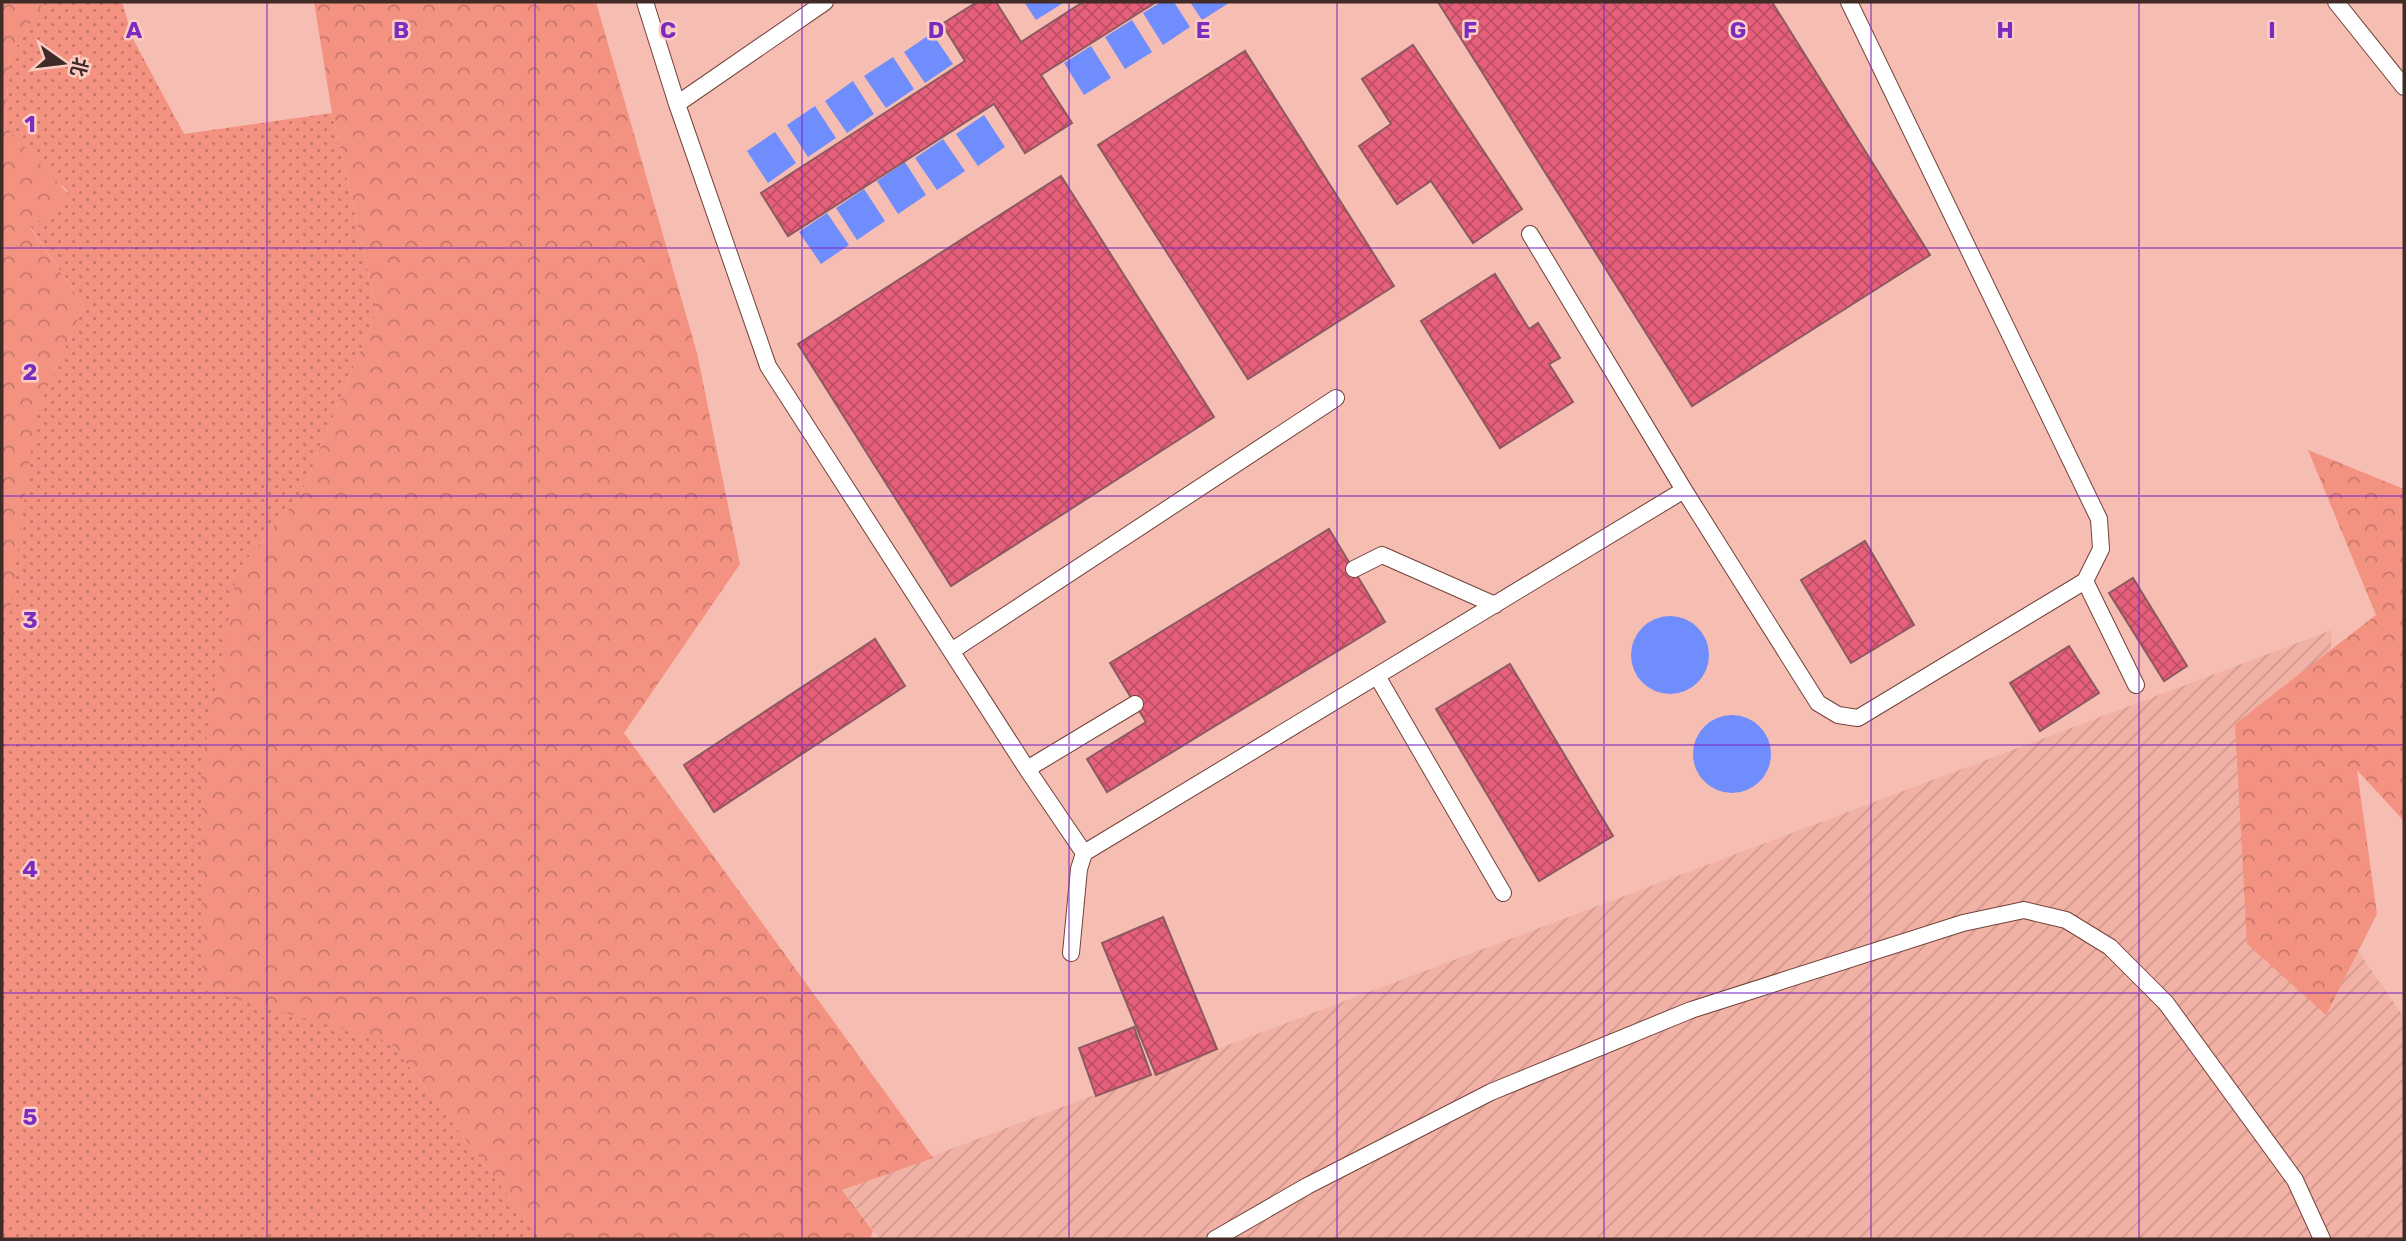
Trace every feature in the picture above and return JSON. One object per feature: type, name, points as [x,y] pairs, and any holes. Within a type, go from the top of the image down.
[{"type":"lane","points":[[645,2],[677,104],[768,366],[1084,853]]},
{"type":"lane","points":[[677,104],[825,2]]},
{"type":"lane","points":[[1530,234],[1684,491],[1818,703],[1838,715],[1857,718],[2085,581],[2101,550],[2099,519],[1849,2]]},
{"type":"lane","points":[[2336,2],[2404,87]]},
{"type":"lane","points":[[953,650],[1336,398]]},
{"type":"lane","points":[[1071,953],[1079,869],[1084,853],[1684,491]]},
{"type":"lane","points":[[1354,569],[1382,555],[1495,605]]},
{"type":"lane","points":[[2085,581],[2136,685]]},
{"type":"lane","points":[[1377,676],[1503,893]]},
{"type":"lane","points":[[1027,769],[1135,704]]},
{"type":"lane","points":[[1215,1239],[1307,1186],[1491,1092],[1691,1010],[1963,923],[2024,910],[2066,920],[2110,947],[2166,1003],[2295,1180],[2322,1239]]},
{"type":"shaded area","points":[[2332,630],[2312,885],[2404,1017],[2404,1239],[880,1239],[842,1190]]},
{"type":"green space","points":[[2,2],[44,2],[10,57],[5,126],[73,199],[30,227],[84,306],[36,413],[9,618],[2,615]]},
{"type":"green space","points":[[44,2],[122,2],[133,39],[184,134],[332,113],[377,311],[301,494],[237,571],[390,1042],[542,1239],[2,1239],[2,615],[9,617],[26,435],[84,306],[30,226],[68,191],[4,139],[10,57]]},
{"type":"green space","points":[[314,2],[596,2],[697,353],[740,564],[624,733],[933,1158],[842,1190],[873,1231],[870,1239],[542,1239],[390,1042],[203,990],[201,769],[237,571],[301,494],[377,311],[332,113]]},
{"type":"green space","points":[[2308,450],[2404,489],[2404,821],[2357,770],[2377,914],[2326,1015],[2247,944],[2235,724],[2376,615]]},
{"type":"water","points":[[1024,2],[1062,2],[1063,3],[1036,20]]},
{"type":"water","points":[[1161,2],[1174,2],[1190,27],[1163,45],[1143,13]]},
{"type":"water","points":[[1190,2],[1228,2],[1229,3],[1202,20]]},
{"type":"water","points":[[1132,20],[1152,52],[1125,69],[1105,37]]},
{"type":"water","points":[[932,33],[953,64],[925,83],[904,52]]},
{"type":"water","points":[[1091,46],[1111,78],[1084,95],[1064,63]]},
{"type":"water","points":[[893,57],[914,89],[886,108],[864,76]]},
{"type":"water","points":[[853,81],[874,114],[847,133],[825,101]]},
{"type":"water","points":[[815,106],[836,138],[808,157],[787,125]]},
{"type":"water","points":[[984,115],[1005,147],[978,166],[956,134]]},
{"type":"water","points":[[775,132],[796,163],[768,183],[747,151]]},
{"type":"water","points":[[943,139],[965,171],[937,190],[915,158]]},
{"type":"water","points":[[905,162],[926,195],[898,214],[877,181]]},
{"type":"water","points":[[864,189],[885,221],[857,240],[836,208]]},
{"type":"water","points":[[827,213],[849,245],[821,264],[799,232]]},
{"type":"water","points":[[1670,616],[1685,619],[1698,627],[1706,640],[1709,655],[1706,670],[1698,683],[1685,691],[1670,694],[1655,691],[1642,683],[1634,670],[1631,655],[1634,640],[1642,627],[1655,619]]},
{"type":"water","points":[[1732,715],[1747,718],[1760,726],[1768,739],[1771,754],[1768,769],[1760,782],[1747,790],[1732,793],[1717,790],[1704,782],[1696,769],[1693,754],[1696,739],[1704,726],[1717,718]]},
{"type":"building","points":[[977,2],[996,2],[1021,42],[1083,2],[1156,2],[1041,75],[1072,123],[1025,153],[994,104],[788,236],[761,193],[965,61],[942,24]]},
{"type":"building","points":[[1438,2],[1772,2],[1930,255],[1692,406]]},
{"type":"building","points":[[1413,45],[1522,209],[1473,243],[1431,181],[1397,204],[1359,146],[1391,124],[1362,79]]},
{"type":"building","points":[[1245,51],[1394,286],[1248,379],[1098,145]]},
{"type":"building","points":[[1061,176],[1214,417],[951,586],[798,344]]},
{"type":"building","points":[[1495,274],[1529,329],[1538,323],[1560,358],[1549,364],[1573,402],[1500,448],[1421,321]]},
{"type":"building","points":[[1329,529],[1385,622],[1107,792],[1087,759],[1146,722],[1110,663]]},
{"type":"building","points":[[1865,541],[1914,625],[1851,663],[1801,580]]},
{"type":"building","points":[[2133,578],[2187,666],[2164,681],[2109,593]]},
{"type":"building","points":[[875,639],[905,686],[714,812],[684,765]]},
{"type":"building","points":[[2069,646],[2099,693],[2040,731],[2010,683]]},
{"type":"building","points":[[1510,664],[1613,836],[1539,881],[1436,709]]},
{"type":"building","points":[[1163,917],[1217,1049],[1156,1075],[1102,943]]},
{"type":"building","points":[[1134,1027],[1151,1075],[1096,1096],[1079,1048]]}]
